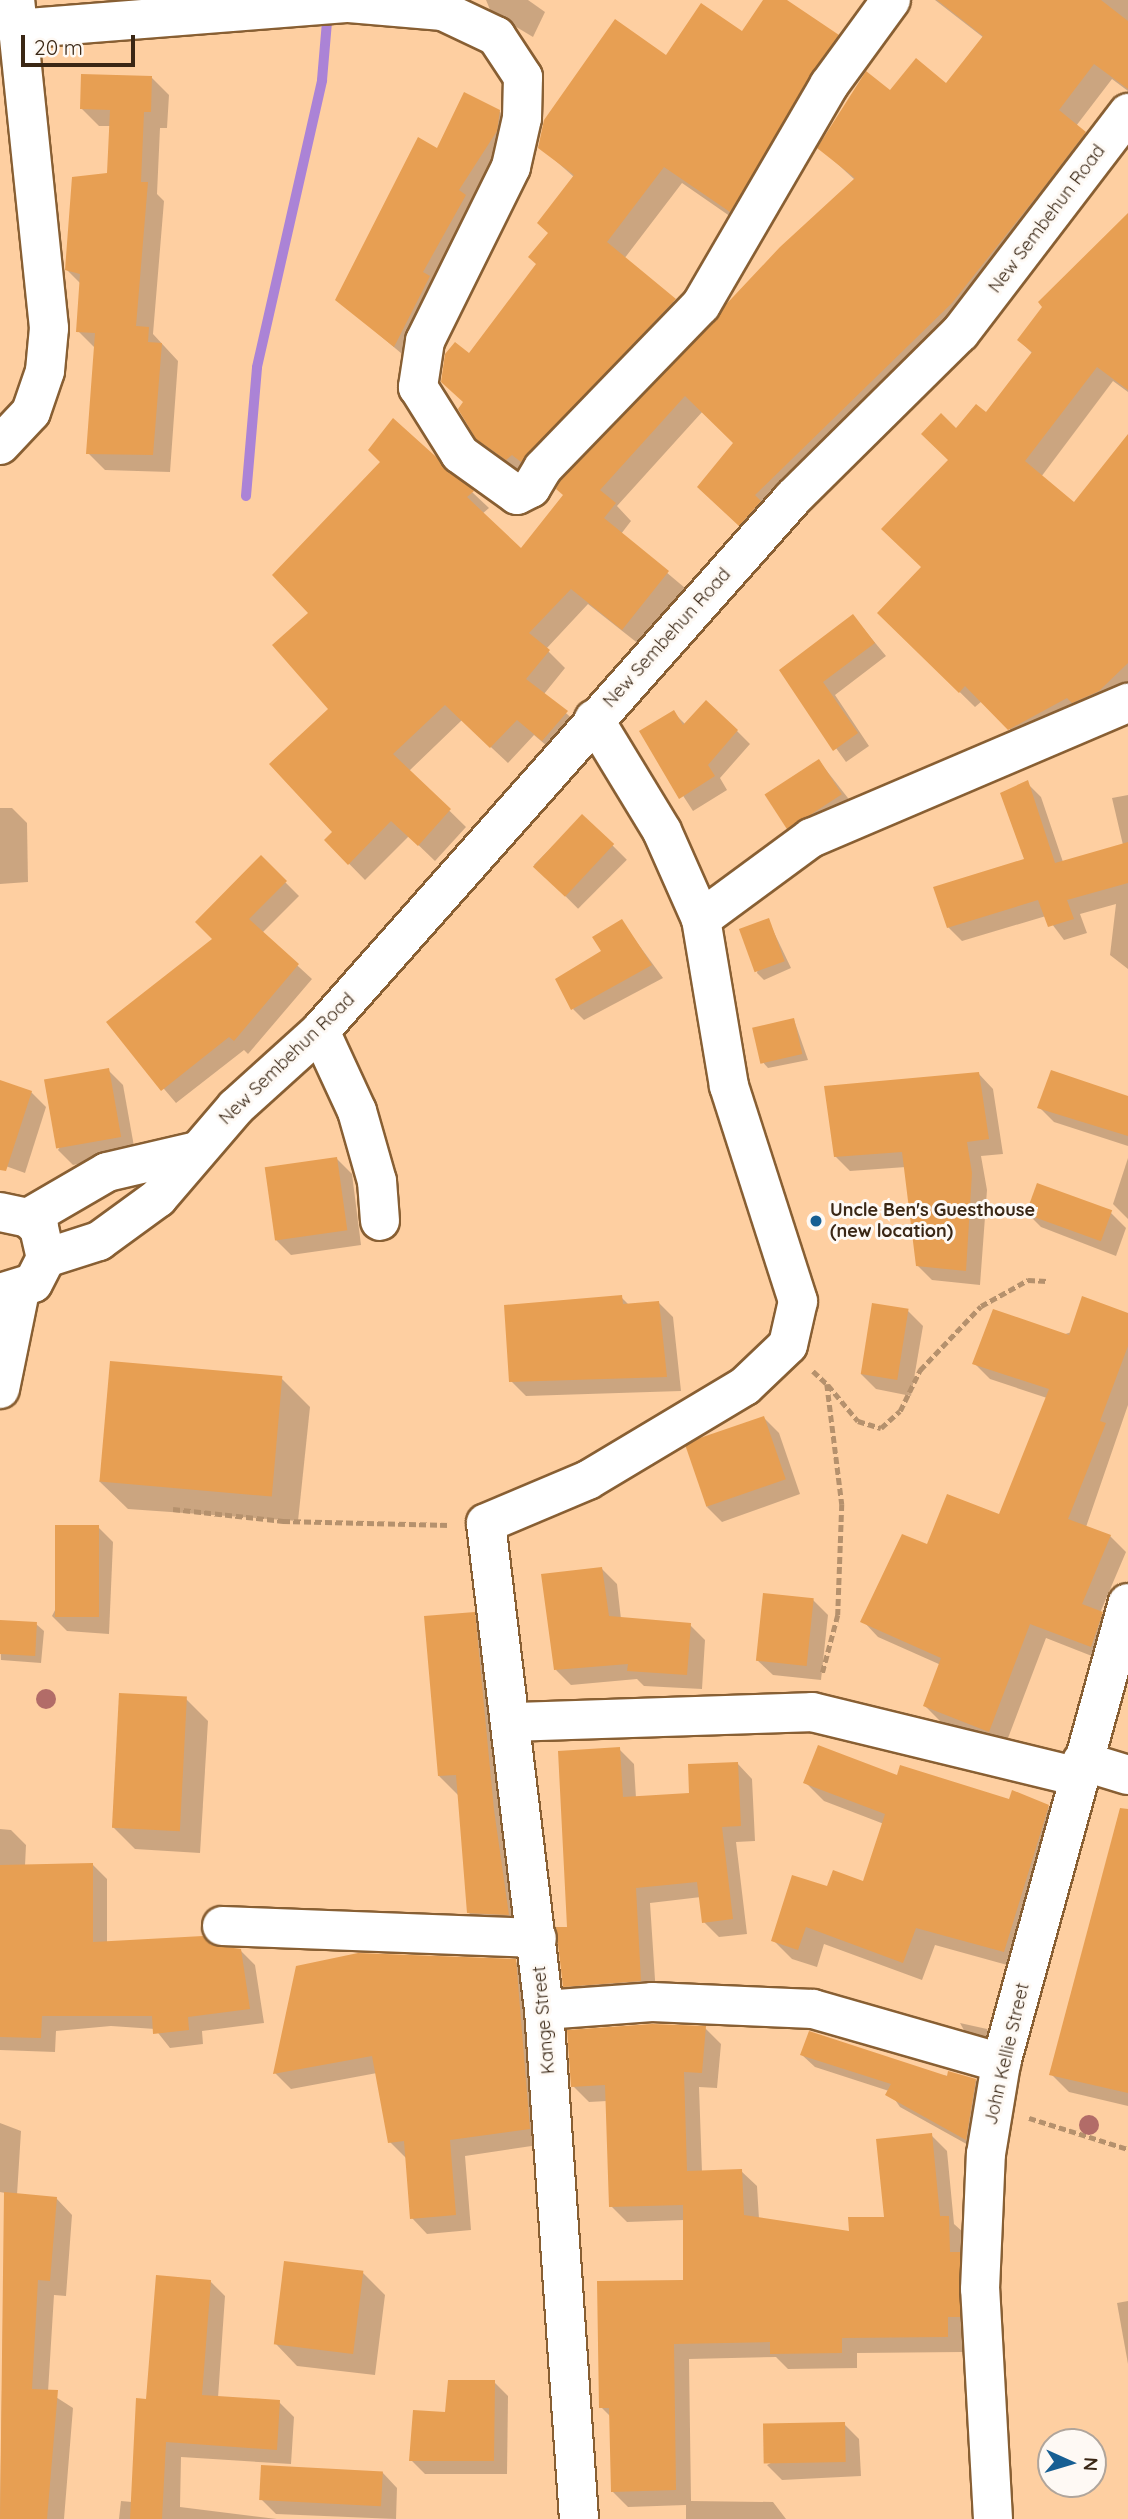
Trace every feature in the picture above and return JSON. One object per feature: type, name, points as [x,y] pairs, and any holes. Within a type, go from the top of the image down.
[{"type":"street","points":[[0,444],[31,412],[45,371],[49,328],[16,15],[259,9],[367,3],[443,11],[496,36],[523,77],[511,167],[438,310],[418,366],[418,387],[435,422],[460,454],[517,495],[531,488],[543,468],[701,305],[829,85],[891,0]]},
{"type":"street","name":"New Sembehun Road","points":[[46,1258],[122,1227],[158,1198],[193,1152],[320,1031],[594,719],[793,498],[960,333],[1128,113]]},
{"type":"street","points":[[701,919],[811,838],[1128,703]]},
{"type":"street","points":[[486,1523],[587,1480],[681,1428],[745,1386],[788,1345],[798,1301],[729,1086],[701,919],[662,831],[594,719]]},
{"type":"street","points":[[320,1031],[357,1111],[377,1181],[380,1221]]},
{"type":"street","points":[[14,1215],[107,1172],[193,1152]]},
{"type":"street","points":[[0,1389],[10,1292],[41,1272],[46,1258],[39,1228],[14,1215]]},
{"type":"street","name":"Kange Street","points":[[486,1523],[513,1721],[544,2010],[579,2519]]},
{"type":"street","name":"John Kellie Street","points":[[993,2519],[980,2289],[992,2112],[1001,2063],[1128,1603]]},
{"type":"street","points":[[513,1721],[812,1712],[1080,1769],[1128,1774]]},
{"type":"street","points":[[222,1926],[537,1938]]},
{"type":"street","points":[[544,2010],[652,2002],[813,2009],[1001,2063]]},
{"type":"path","points":[[788,1345],[827,1384],[858,1421],[881,1428],[900,1411],[920,1370],[981,1306],[1028,1280],[1047,1281]]},
{"type":"path","points":[[812,1712],[838,1615],[842,1504],[827,1384]]},
{"type":"path","points":[[173,1509],[283,1521],[486,1523]]},
{"type":"path","points":[[992,2112],[1128,2149]]},
{"type":"building","points":[[763,0],[787,0],[839,35],[730,212],[664,167],[607,242],[676,299],[521,462],[512,455],[506,460],[476,439],[458,409],[463,402],[441,382],[445,354],[455,342],[469,353],[536,264],[528,257],[548,233],[537,223],[574,175],[538,148],[544,120],[615,19],[666,55],[701,3],[742,31]]},
{"type":"building","points":[[937,0],[1101,0],[1128,21],[1128,89],[1094,64],[1059,110],[1086,132],[1044,187],[952,303],[755,495],[761,501],[739,526],[697,487],[733,443],[685,396],[600,490],[616,503],[604,518],[669,571],[622,630],[571,589],[529,633],[550,650],[526,679],[568,711],[542,741],[517,720],[490,748],[445,705],[393,754],[451,809],[418,846],[391,821],[348,865],[324,840],[332,832],[269,764],[328,709],[272,645],[308,613],[272,575],[380,462],[368,450],[393,418],[474,491],[467,497],[521,548],[563,495],[556,489],[560,481],[780,247],[855,178],[817,148],[866,71],[890,90],[916,58],[946,83],[983,36]]},
{"type":"building","points":[[81,74],[152,76],[151,112],[144,112],[141,182],[148,182],[136,326],[149,327],[148,342],[162,343],[153,455],[86,454],[95,333],[76,332],[80,274],[65,270],[72,177],[107,173],[110,110],[80,109]]},
{"type":"building","points":[[464,92],[500,110],[497,131],[459,190],[466,195],[423,272],[430,276],[394,347],[335,300],[418,137],[437,148]]},
{"type":"building","points":[[1128,213],[1128,390],[1097,367],[1025,461],[1074,502],[1128,434],[1128,663],[1099,691],[1072,703],[1067,698],[1008,730],[965,686],[959,693],[877,613],[921,567],[881,529],[948,460],[921,434],[941,413],[956,428],[976,404],[986,412],[1032,352],[1017,340],[1042,307],[1038,302]]},
{"type":"building","points":[[853,614],[875,643],[823,682],[858,733],[833,751],[779,670]]},
{"type":"building","points":[[706,700],[738,730],[708,765],[715,776],[679,799],[639,731],[674,710],[683,725]]},
{"type":"building","points":[[819,759],[842,794],[787,830],[764,794]]},
{"type":"building","points":[[1028,780],[1055,863],[1128,842],[1128,883],[1067,900],[1074,919],[1048,927],[1038,900],[947,928],[933,887],[1024,859],[1000,793]]},
{"type":"building","points":[[582,814],[614,844],[565,897],[533,867]]},
{"type":"building","points":[[261,855],[287,881],[249,919],[299,964],[234,1041],[229,1037],[161,1091],[106,1022],[212,939],[195,922]]},
{"type":"building","points":[[769,918],[785,961],[755,972],[739,929]]},
{"type":"building","points":[[622,919],[652,965],[571,1010],[555,979],[601,951],[592,937]]},
{"type":"building","points":[[794,1018],[802,1054],[760,1064],[752,1028]]},
{"type":"building","points":[[109,1068],[121,1137],[56,1148],[44,1079]]},
{"type":"building","points":[[1051,1070],[1128,1096],[1128,1136],[1037,1108]]},
{"type":"building","points":[[979,1072],[989,1139],[967,1142],[972,1173],[966,1271],[916,1266],[902,1152],[834,1157],[824,1086]]},
{"type":"building","points":[[0,1080],[32,1091],[6,1171],[0,1170]]},
{"type":"building","points":[[337,1157],[347,1230],[275,1240],[265,1167]]},
{"type":"building","points":[[1037,1183],[1112,1210],[1101,1241],[1026,1214]]},
{"type":"building","points":[[622,1295],[623,1304],[659,1301],[667,1377],[509,1382],[504,1305]]},
{"type":"building","points":[[1082,1296],[1128,1313],[1128,1346],[1100,1421],[1106,1423],[1068,1519],[1111,1535],[1082,1604],[1103,1612],[1091,1647],[1030,1624],[989,1732],[923,1706],[941,1658],[860,1622],[902,1534],[927,1544],[947,1494],[999,1514],[1049,1389],[972,1364],[993,1309],[1069,1335]]},
{"type":"building","points":[[872,1303],[909,1309],[897,1380],[861,1374]]},
{"type":"building","points":[[110,1361],[282,1376],[272,1497],[99,1482]]},
{"type":"building","points":[[764,1416],[786,1479],[706,1507],[685,1443]]},
{"type":"building","points":[[55,1525],[99,1525],[99,1617],[55,1617]]},
{"type":"building","points":[[602,1567],[609,1616],[691,1623],[687,1675],[627,1671],[628,1664],[554,1670],[541,1574]]},
{"type":"building","points":[[763,1593],[814,1598],[807,1666],[756,1661]]},
{"type":"building","points":[[475,1612],[494,1810],[509,1915],[467,1913],[456,1775],[438,1776],[424,1616]]},
{"type":"building","points":[[0,1620],[37,1622],[35,1656],[0,1654]]},
{"type":"building","points":[[119,1693],[187,1697],[180,1831],[112,1828]]},
{"type":"building","points":[[818,1745],[897,1775],[900,1765],[1009,1799],[1012,1790],[1049,1805],[1004,1952],[916,1928],[903,1963],[806,1927],[798,1950],[771,1941],[792,1875],[827,1886],[833,1870],[863,1881],[885,1814],[803,1783]]},
{"type":"building","points":[[620,1747],[623,1797],[689,1793],[688,1764],[738,1762],[741,1826],[722,1827],[733,1919],[702,1923],[697,1882],[636,1888],[641,1981],[563,1987],[556,1927],[567,1927],[558,1751]]},
{"type":"building","points":[[1120,1808],[1128,1809],[1128,2093],[1049,2075]]},
{"type":"building","points":[[93,1863],[93,1942],[203,1936],[211,1945],[241,1949],[250,2009],[188,2017],[189,2030],[153,2034],[152,2016],[42,2016],[41,2038],[0,2037],[0,1865]]},
{"type":"building","points":[[358,1953],[516,1959],[530,2129],[450,2140],[456,2215],[410,2219],[404,2141],[388,2143],[372,2056],[273,2074],[296,1966]]},
{"type":"building","points":[[652,2024],[706,2026],[702,2073],[684,2072],[687,2171],[742,2169],[744,2215],[849,2231],[848,2217],[884,2217],[876,2139],[932,2133],[940,2216],[949,2216],[950,2252],[960,2252],[960,2317],[948,2317],[948,2337],[842,2338],[842,2353],[770,2354],[770,2342],[674,2344],[676,2490],[611,2492],[609,2408],[599,2408],[597,2281],[683,2280],[683,2205],[609,2207],[605,2085],[571,2087],[567,2030]]},
{"type":"building","points":[[809,2031],[947,2076],[948,2071],[976,2079],[966,2140],[885,2095],[891,2084],[800,2055]]},
{"type":"building","points":[[4,2192],[57,2197],[50,2281],[38,2280],[32,2389],[58,2390],[47,2519],[0,2519]]},
{"type":"building","points":[[284,2261],[363,2271],[353,2354],[274,2344]]},
{"type":"building","points":[[156,2275],[211,2280],[202,2395],[280,2400],[277,2450],[166,2442],[162,2519],[130,2519],[136,2398],[146,2399]]},
{"type":"building","points":[[448,2380],[495,2380],[494,2461],[409,2461],[413,2410],[445,2412]]},
{"type":"building","points":[[845,2422],[846,2462],[764,2463],[763,2423]]},
{"type":"building","points":[[261,2465],[383,2471],[381,2506],[259,2500]]},
{"type":"waterway","points":[[246,496],[257,367],[322,80],[328,10]]},
{"type":"place","name":"Uncle Ben's Guesthouse (new location)","points":[[816,1221]]}]
